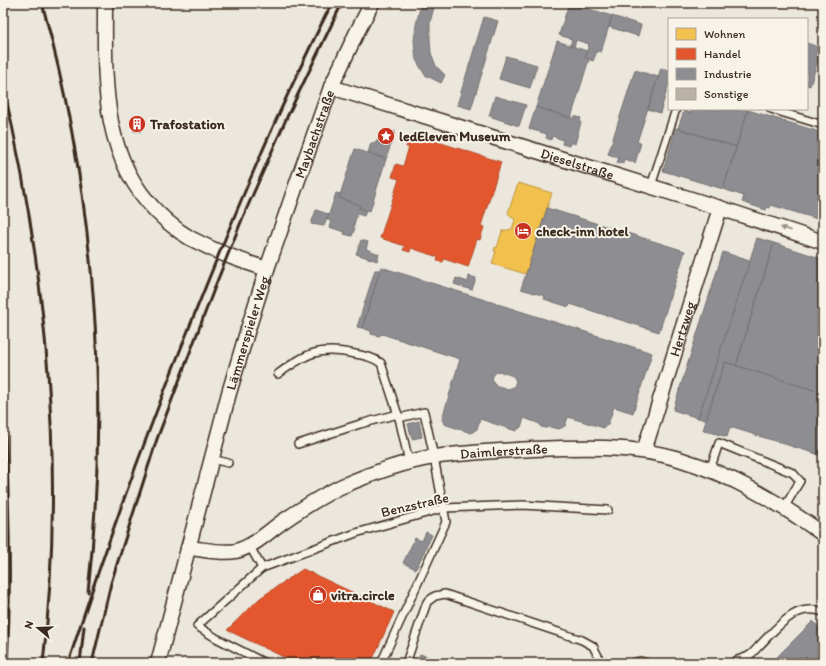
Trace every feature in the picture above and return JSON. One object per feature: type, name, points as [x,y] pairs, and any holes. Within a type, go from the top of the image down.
[{"type":"street","name":"Lämmerspieler Weg","points":[[105,3],[107,98],[111,122],[120,156],[137,188],[166,221],[183,234],[201,244],[237,260],[267,269],[248,329],[212,459],[158,663]]},
{"type":"street","name":"Maybachstraße","points":[[267,269],[331,87],[372,3]]},
{"type":"street","name":"Dieselstraße","points":[[331,87],[651,186],[823,242]]},
{"type":"street","name":"Hertzweg","points":[[644,451],[720,208]]},
{"type":"street","name":"Daimlerstraße","points":[[188,548],[235,551],[249,545],[299,510],[329,492],[366,476],[409,462],[434,457],[470,453],[574,448],[619,448],[644,451],[679,459],[710,470],[751,488],[823,534]]},
{"type":"lane","points":[[651,186],[676,110]]},
{"type":"lane","points":[[774,110],[823,125]]},
{"type":"lane","points":[[278,374],[297,360],[317,351],[341,351],[374,358],[381,363],[399,416],[409,462]]},
{"type":"lane","points":[[298,444],[360,424],[424,412],[446,522],[381,663]]},
{"type":"lane","points":[[710,470],[719,444],[793,473],[800,481],[784,508]]},
{"type":"lane","points":[[212,459],[228,463]]},
{"type":"lane","name":"Benzstraße","points":[[262,568],[356,533],[444,508],[523,505],[608,510]]},
{"type":"lane","points":[[249,545],[262,568],[197,626],[216,638],[265,663]]},
{"type":"lane","points":[[406,663],[427,602],[434,596],[444,594],[582,640],[593,646],[598,656],[596,663]]},
{"type":"lane","points":[[733,663],[750,655],[787,618],[800,612],[812,609],[823,612]]},
{"type":"lane","points":[[750,655],[750,663]]},
{"type":"lane","points":[[632,663],[640,661],[648,663]]},
{"type":"building: Wohnen","points":[[518,183],[552,193],[526,274],[492,264],[496,251],[494,251],[495,247],[497,248],[502,231],[512,229],[515,220],[508,213]]},
{"type":"building: Handel","points":[[413,134],[501,162],[481,226],[484,227],[480,240],[477,239],[468,267],[444,259],[443,262],[437,261],[438,257],[411,248],[410,252],[403,250],[405,246],[380,238],[399,179],[392,177],[396,164],[403,166],[409,147],[406,147],[408,139],[411,140]]},
{"type":"building: Handel","points":[[303,569],[394,612],[371,663],[296,663],[227,630],[260,598]]},
{"type":"building: Industrie","points":[[421,3],[435,3],[430,23],[431,53],[436,66],[445,75],[441,83],[425,75],[416,60],[414,41]]},
{"type":"building: Industrie","points":[[569,3],[612,16],[601,52],[597,51],[593,61],[585,58],[589,44],[576,40],[574,47],[570,46],[572,39],[559,35]]},
{"type":"building: Industrie","points":[[769,3],[783,3],[782,7]]},
{"type":"building: Industrie","points":[[612,16],[641,25],[638,36],[609,27]]},
{"type":"building: Industrie","points":[[484,17],[498,21],[471,109],[457,105]]},
{"type":"building: Industrie","points":[[557,41],[587,51],[585,58],[589,59],[571,118],[536,107]]},
{"type":"building: Industrie","points":[[808,43],[818,47],[815,56],[819,57],[810,86],[808,85]]},
{"type":"building: Industrie","points":[[823,47],[823,58],[819,57]]},
{"type":"building: Industrie","points":[[506,56],[537,65],[530,88],[499,79]]},
{"type":"building: Industrie","points":[[661,68],[668,70],[668,86],[660,113],[648,109]]},
{"type":"building: Industrie","points":[[635,70],[658,77],[637,142],[641,143],[635,163],[624,159],[623,164],[617,162],[619,158],[608,154]]},
{"type":"building: Industrie","points":[[495,96],[526,105],[519,126],[489,116]]},
{"type":"building: Industrie","points":[[536,107],[574,119],[574,116],[581,118],[575,144],[571,142],[569,146],[562,144],[563,140],[552,136],[551,140],[546,138],[547,134],[529,129]]},
{"type":"building: Industrie","points":[[692,110],[748,110],[736,147],[678,128],[684,111],[691,113]]},
{"type":"building: Industrie","points":[[748,110],[823,133],[823,214],[821,220],[771,205],[770,208],[767,207],[766,210],[742,202],[744,196],[723,189]]},
{"type":"building: Industrie","points":[[676,128],[736,147],[723,189],[663,171]]},
{"type":"building: Industrie","points":[[395,131],[386,159],[368,153],[371,143]]},
{"type":"building: Industrie","points":[[355,149],[386,159],[370,211],[359,208],[360,205],[339,198]]},
{"type":"building: Industrie","points":[[336,193],[341,194],[339,198],[360,205],[359,208],[366,210],[364,216],[357,214],[352,236],[329,227],[331,221],[327,220]]},
{"type":"building: Industrie","points":[[547,208],[685,251],[659,332],[570,304],[569,307],[544,299],[545,296],[521,289]]},
{"type":"building: Industrie","points":[[316,210],[328,214],[324,226],[311,224]]},
{"type":"building: Industrie","points":[[823,214],[823,228],[820,227]]},
{"type":"building: Industrie","points":[[757,238],[774,243],[736,366],[725,362],[705,420],[698,418]]},
{"type":"building: Industrie","points":[[361,240],[368,242],[366,249],[379,254],[377,261],[356,254]]},
{"type":"building: Industrie","points":[[774,243],[823,259],[823,393],[736,366]]},
{"type":"building: Industrie","points":[[723,252],[750,261],[698,418],[673,410]]},
{"type":"building: Industrie","points":[[381,267],[652,353],[633,413],[614,407],[608,424],[604,428],[568,417],[565,426],[559,429],[549,427],[546,428],[524,418],[521,427],[516,431],[480,419],[477,429],[471,433],[444,424],[442,419],[460,359],[382,334],[379,336],[371,334],[371,331],[362,328]],"holes":[[[499,371],[513,376],[516,381],[514,387],[508,389],[495,385],[492,379],[494,374]]]},
{"type":"building: Industrie","points":[[375,270],[380,270],[362,328],[357,327]]},
{"type":"building: Industrie","points":[[469,276],[476,278],[472,290],[454,284],[456,278],[468,282]]},
{"type":"building: Industrie","points":[[725,362],[823,393],[823,456],[730,427],[727,437],[703,430]]},
{"type":"building: Industrie","points":[[419,421],[422,437],[412,439],[408,424]]},
{"type":"building: Industrie","points":[[426,532],[432,535],[416,569],[403,563],[415,538],[422,541]]},
{"type":"building: Industrie","points":[[813,621],[823,632],[823,663],[771,663]]},
{"type":"building: Industrie","points":[[420,654],[446,663],[417,663]]},
{"type":"building: Sonstige","name":"Trafostation","points":[[133,117],[140,117],[141,131],[134,131]]},
{"type":"railway","points":[[42,3],[60,75],[75,148],[86,221],[93,295],[97,369],[98,444],[95,518],[88,592]]},
{"type":"railway","points":[[68,663],[126,492],[191,323],[258,162],[312,42],[332,3]]},
{"type":"railway","points":[[92,663],[111,583],[157,439],[243,217],[287,117],[342,3]]},
{"type":"railway","points":[[3,85],[31,227],[41,300],[48,372],[52,445],[52,518],[49,590],[43,663]]},
{"type":"railway","points":[[3,395],[9,529],[9,630],[7,663]]},
{"type":"railway","points":[[80,663],[84,627]]},
{"type":"place","name":"Trafostation","points":[[137,124]]},
{"type":"place","name":"ledEleven Museum","points":[[386,136]]},
{"type":"place","name":"check-inn hotel","points":[[523,231]]},
{"type":"place","name":"vitra.circle","points":[[318,595]]}]
